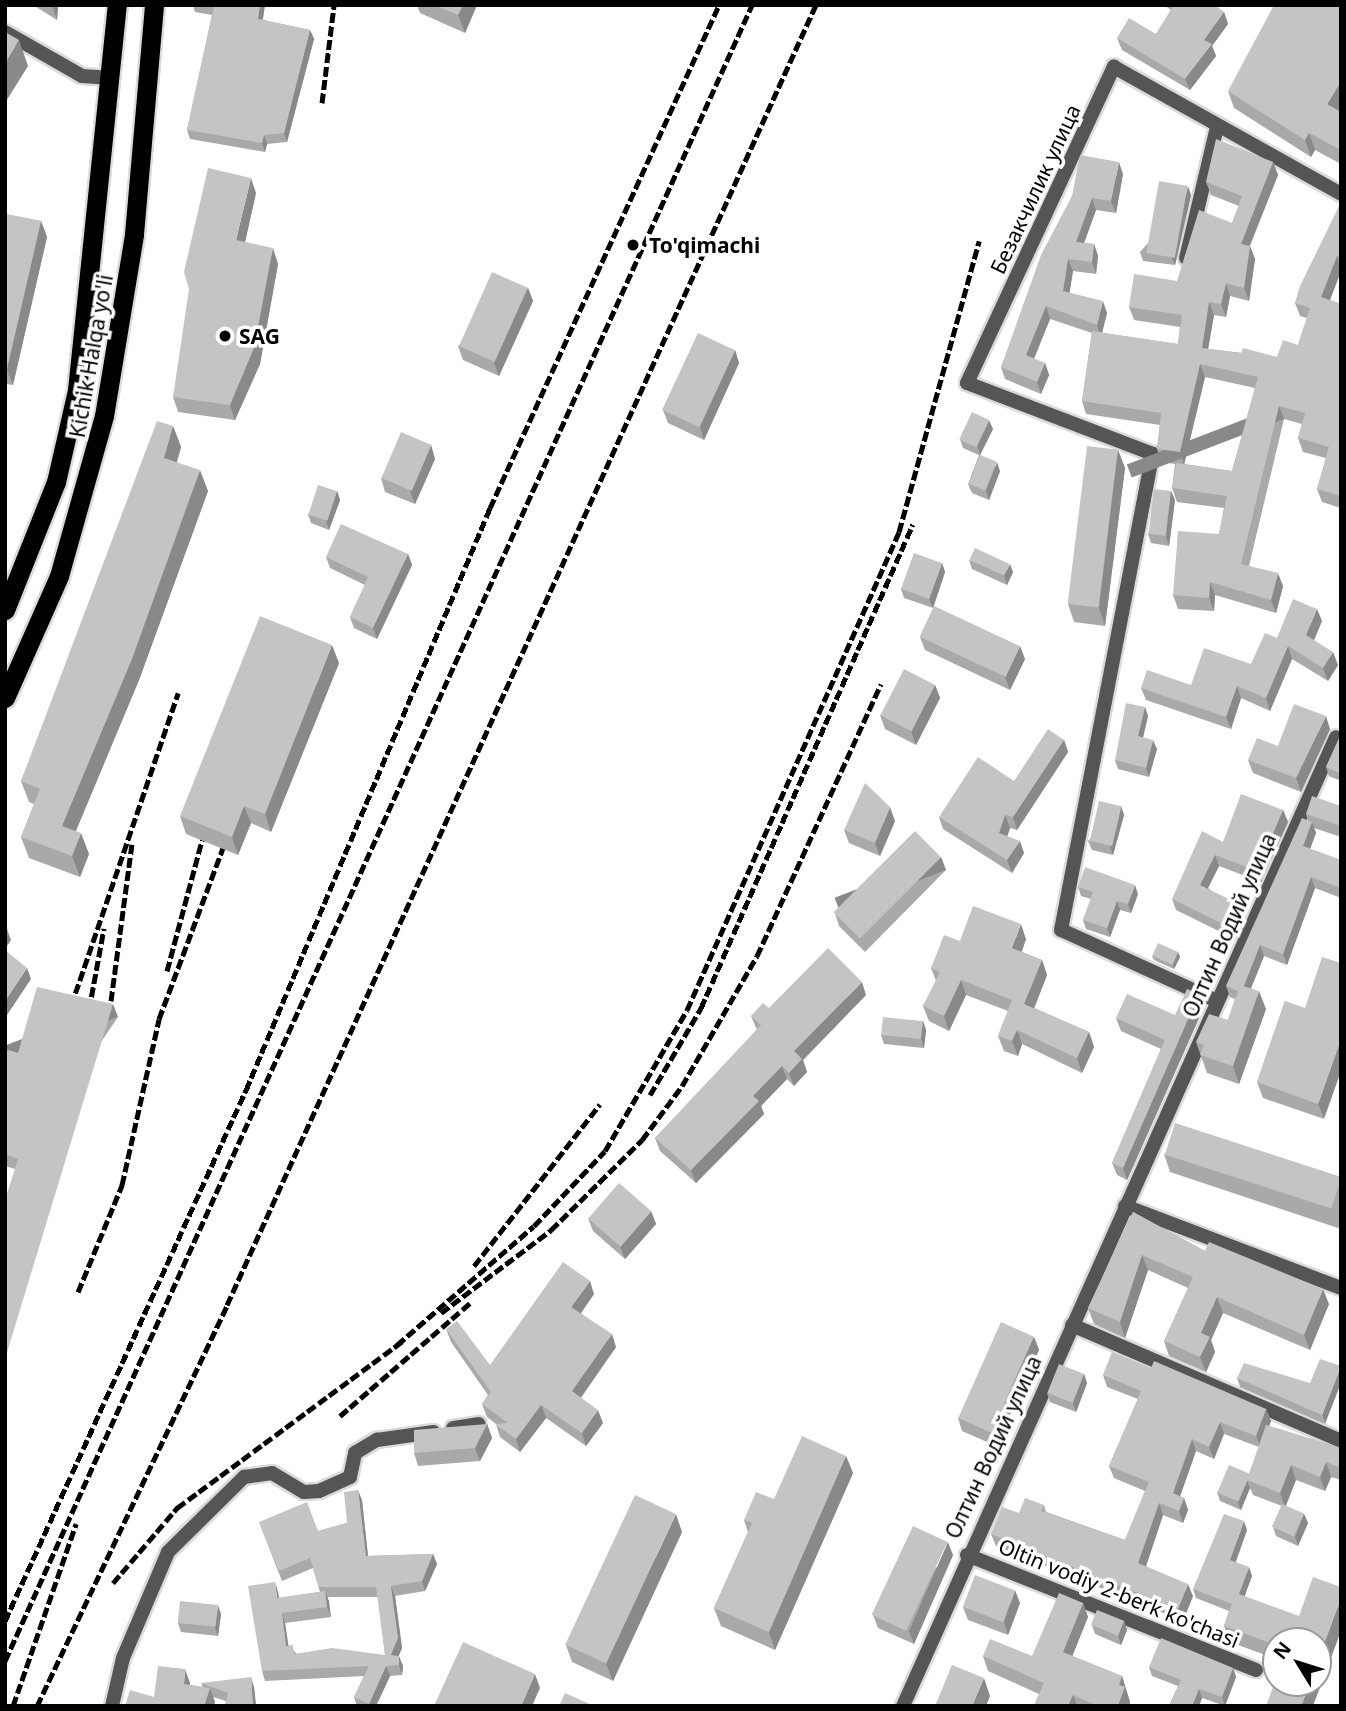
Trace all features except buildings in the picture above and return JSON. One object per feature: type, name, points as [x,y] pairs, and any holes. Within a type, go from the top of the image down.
[{"type":"highway","name":"Kichik Halqa yo'li","points":[[5,610],[56,482],[77,390],[117,5]]},
{"type":"highway","name":"Kichik Halqa yo'li","points":[[5,698],[59,576],[104,416],[131,257],[154,5]]},
{"type":"highway","points":[[5,592],[24,567]]},
{"type":"street","points":[[5,32],[82,76],[111,78]]},
{"type":"street","name":"Безакчилик улица","points":[[1217,1001],[1061,930],[1153,454],[967,383],[1114,67],[1341,194]]},
{"type":"street","points":[[1184,266],[1217,127]]},
{"type":"street","name":"Олтин Водий улица","points":[[903,1706],[967,1555],[1336,737]]},
{"type":"street","points":[[1125,1206],[1341,1288]]},
{"type":"street","points":[[1072,1325],[1341,1441]]},
{"type":"street","points":[[112,1706],[122,1658],[168,1552],[244,1477],[272,1473],[304,1492],[319,1491],[350,1477],[355,1453],[377,1440],[479,1424]]},
{"type":"street","name":"Oltin vodiy 2-berk ko'chasi","points":[[967,1555],[1256,1670]]},
{"type":"railway","points":[[322,103],[334,5]]},
{"type":"railway","points":[[5,1621],[246,1090],[490,508],[719,5]]},
{"type":"railway","points":[[5,1661],[752,5]]},
{"type":"railway","points":[[37,1706],[227,1305],[816,5]]},
{"type":"railway","points":[[397,1345],[534,1226],[605,1151],[687,1010],[899,532],[979,241]]},
{"type":"railway","points":[[650,1095],[701,1008],[913,524]]},
{"type":"railway","points":[[441,1313],[551,1230],[642,1140],[682,1086],[757,956],[881,684]]},
{"type":"railway","points":[[71,1006],[178,693]]},
{"type":"railway","points":[[167,971],[202,840]]},
{"type":"railway","points":[[111,1001],[132,844]]},
{"type":"railway","points":[[78,1292],[122,1185],[159,1019],[223,848]]},
{"type":"railway","points":[[89,1010],[104,928]]},
{"type":"railway","points":[[474,1266],[600,1104]]},
{"type":"railway","points":[[340,1416],[471,1302]]},
{"type":"railway","points":[[113,1583],[177,1508],[404,1340]]},
{"type":"railway","points":[[13,1706],[76,1524]]},
{"type":"place","name":"To'qimachi","points":[[633,245]]},
{"type":"place","name":"SAG","points":[[225,336]]}]
